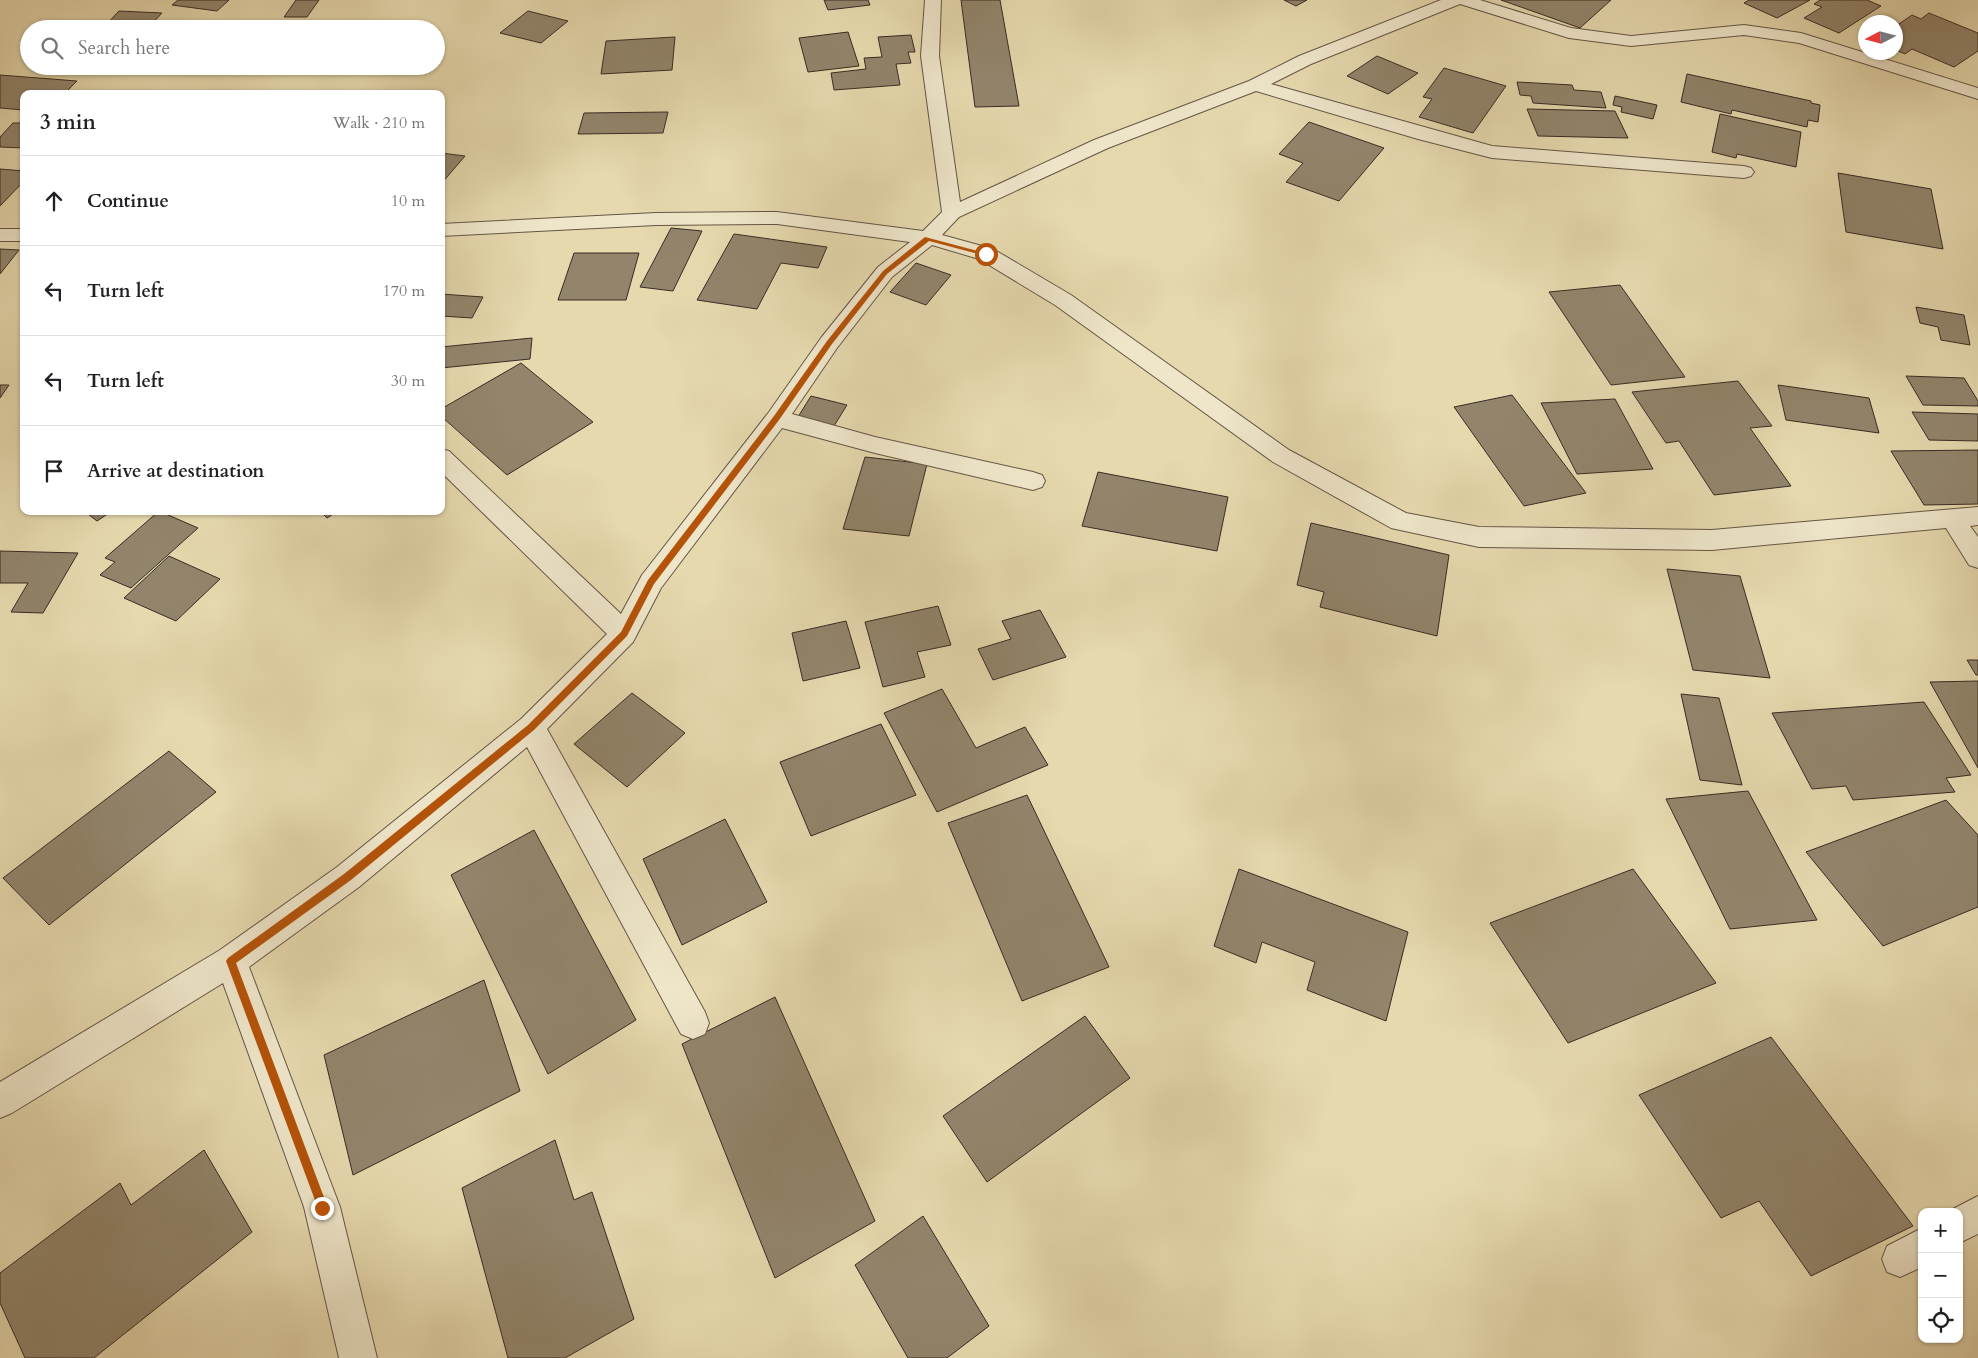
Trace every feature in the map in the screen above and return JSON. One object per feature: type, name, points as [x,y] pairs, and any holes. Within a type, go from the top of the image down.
[{"type":"street","points":[[933,0],[930,56],[952,213]]},
{"type":"street","points":[[0,1102],[231,961],[348,877],[531,727],[624,634],[651,582],[777,418],[829,343],[885,272],[928,238],[952,213],[1101,144],[1255,85],[1304,60],[1456,0]]},
{"type":"street","points":[[1463,0],[1569,33],[1631,41],[1744,30],[1801,38],[1978,94]]},
{"type":"street","points":[[1255,85],[1426,135],[1492,152],[1744,172]]},
{"type":"street","points":[[445,230],[656,219],[777,218],[928,238],[986,254],[1063,300],[1281,456],[1400,521],[1479,537],[1712,540],[1978,516]]},
{"type":"street","points":[[0,235],[20,235]]},
{"type":"street","points":[[777,418],[875,446],[1033,481]]},
{"type":"street","points":[[445,461],[624,634]]},
{"type":"street","points":[[1952,518],[1978,558]]},
{"type":"street","points":[[531,727],[693,1024]]},
{"type":"street","points":[[231,961],[322,1208],[358,1358]]},
{"type":"street","points":[[1963,1223],[1978,1214]]},
{"type":"building","points":[[178,0],[229,0],[217,11],[172,5]]},
{"type":"building","points":[[296,0],[319,0],[307,17],[284,17]]},
{"type":"building","points":[[824,0],[868,0],[870,5],[828,10]]},
{"type":"building","points":[[961,0],[1000,0],[1019,106],[975,107]]},
{"type":"building","points":[[1284,0],[1307,0],[1296,6]]},
{"type":"building","points":[[1501,0],[1611,0],[1580,28]]},
{"type":"building","points":[[1749,0],[1810,0],[1777,18],[1744,3]]},
{"type":"building","points":[[1820,0],[1867,0],[1881,6],[1867,15],[1858,15],[1858,21],[1839,33],[1804,18],[1822,7],[1814,4]]},
{"type":"building","points":[[119,11],[162,13],[155,20],[110,20]]},
{"type":"building","points":[[528,11],[568,21],[541,43],[500,33]]},
{"type":"building","points":[[1929,13],[1978,33],[1978,51],[1954,67],[1912,49],[1905,54],[1903,53],[1903,21],[1912,15],[1921,19]]},
{"type":"building","points":[[848,32],[859,66],[808,72],[799,38]]},
{"type":"building","points":[[911,35],[915,52],[908,52],[911,63],[896,64],[900,85],[834,90],[831,73],[866,69],[864,58],[882,57],[878,37]]},
{"type":"building","points":[[675,37],[672,70],[601,74],[606,41]]},
{"type":"building","points":[[1377,56],[1418,73],[1388,94],[1347,76]]},
{"type":"building","points":[[1444,68],[1506,86],[1473,133],[1419,117],[1432,99],[1423,97]]},
{"type":"building","points":[[1687,74],[1811,101],[1811,103],[1820,105],[1818,122],[1808,120],[1807,127],[1732,110],[1731,114],[1681,102]]},
{"type":"building","points":[[0,75],[77,81],[68,90],[20,90],[20,110],[0,108]]},
{"type":"building","points":[[1517,82],[1572,85],[1574,90],[1601,92],[1606,108],[1533,103],[1531,96],[1520,95]]},
{"type":"building","points":[[1615,96],[1657,105],[1653,119],[1621,112],[1622,107],[1613,105]]},
{"type":"building","points":[[1527,109],[1615,111],[1628,138],[1538,136]]},
{"type":"building","points":[[668,112],[663,133],[578,134],[584,113]]},
{"type":"building","points":[[1720,114],[1801,132],[1796,167],[1737,154],[1736,158],[1712,152]]},
{"type":"building","points":[[1309,122],[1384,148],[1339,201],[1286,182],[1303,163],[1279,154]]},
{"type":"building","points":[[13,123],[20,123],[20,148],[0,147],[0,137]]},
{"type":"building","points":[[445,154],[465,156],[445,179]]},
{"type":"building","points":[[0,169],[20,171],[20,185],[0,206]]},
{"type":"building","points":[[1838,173],[1931,189],[1943,249],[1846,232]]},
{"type":"building","points":[[671,228],[702,231],[673,291],[640,287]]},
{"type":"building","points":[[734,234],[827,247],[818,268],[781,263],[757,309],[697,300]]},
{"type":"building","points":[[0,249],[19,250],[0,274]]},
{"type":"building","points":[[574,253],[639,253],[626,300],[558,300]]},
{"type":"building","points":[[916,263],[951,275],[926,305],[890,292]]},
{"type":"building","points":[[1620,285],[1685,377],[1611,385],[1549,292]]},
{"type":"building","points":[[445,294],[483,297],[472,318],[445,316]]},
{"type":"building","points":[[1916,307],[1964,315],[1970,345],[1941,340],[1938,327],[1920,323]]},
{"type":"building","points":[[532,338],[530,359],[445,368],[445,347]]},
{"type":"building","points":[[521,363],[593,422],[507,475],[445,420],[445,407]]},
{"type":"building","points":[[1906,376],[1964,378],[1978,401],[1978,406],[1923,405]]},
{"type":"building","points":[[1738,381],[1772,426],[1750,428],[1791,486],[1714,495],[1679,441],[1666,443],[1632,392]]},
{"type":"building","points":[[0,385],[9,385],[0,398]]},
{"type":"building","points":[[1778,385],[1869,398],[1879,433],[1786,420]]},
{"type":"building","points":[[1512,395],[1586,493],[1524,506],[1454,407]]},
{"type":"building","points":[[811,396],[847,405],[834,426],[798,417]]},
{"type":"building","points":[[1615,399],[1653,469],[1577,474],[1541,403]]},
{"type":"building","points":[[1912,412],[1978,414],[1978,441],[1929,440]]},
{"type":"building","points":[[1978,450],[1978,504],[1924,505],[1891,451]]},
{"type":"building","points":[[865,457],[927,464],[909,536],[843,529]]},
{"type":"building","points":[[1098,472],[1228,497],[1217,551],[1082,526]]},
{"type":"building","points":[[89,515],[106,515],[97,521]]},
{"type":"building","points":[[154,515],[168,515],[198,528],[131,588],[100,575],[115,562],[105,558]]},
{"type":"building","points":[[1311,523],[1449,555],[1437,636],[1320,607],[1324,592],[1297,585]]},
{"type":"building","points":[[0,551],[78,553],[43,613],[11,612],[28,583],[0,583]]},
{"type":"building","points":[[169,556],[220,579],[176,621],[124,598]]},
{"type":"building","points":[[1667,569],[1740,576],[1770,678],[1693,670]]},
{"type":"building","points":[[938,606],[951,645],[917,652],[925,677],[883,687],[865,622]]},
{"type":"building","points":[[1040,610],[1066,657],[993,680],[978,649],[1011,639],[1002,621]]},
{"type":"building","points":[[846,621],[860,668],[803,681],[792,633]]},
{"type":"building","points":[[1967,660],[1978,660],[1978,675],[1976,675]]},
{"type":"building","points":[[1978,681],[1978,768],[1930,682]]},
{"type":"building","points":[[942,689],[976,748],[1025,727],[1048,765],[937,812],[884,713]]},
{"type":"building","points":[[632,693],[685,733],[627,787],[574,744]]},
{"type":"building","points":[[1681,694],[1719,698],[1742,785],[1700,780]]},
{"type":"building","points":[[1924,702],[1971,775],[1946,778],[1955,792],[1853,800],[1846,786],[1812,789],[1772,713]]},
{"type":"building","points":[[881,724],[916,795],[811,836],[780,762]]},
{"type":"building","points":[[169,751],[216,792],[49,925],[3,878]]},
{"type":"building","points":[[1748,791],[1817,920],[1730,929],[1666,799]]},
{"type":"building","points":[[1027,795],[1109,967],[1022,1001],[948,823]]},
{"type":"building","points":[[1946,800],[1978,835],[1978,907],[1883,946],[1806,852]]},
{"type":"building","points":[[725,819],[767,902],[682,945],[643,859]]},
{"type":"building","points":[[534,830],[636,1020],[548,1074],[451,875]]},
{"type":"building","points":[[1239,869],[1408,932],[1386,1021],[1307,990],[1315,962],[1262,942],[1256,963],[1214,946]]},
{"type":"building","points":[[1633,869],[1716,983],[1568,1043],[1490,923]]},
{"type":"building","points":[[484,980],[520,1091],[353,1175],[324,1055]]},
{"type":"building","points":[[775,997],[875,1221],[775,1278],[682,1044]]},
{"type":"building","points":[[1085,1016],[1130,1078],[987,1182],[943,1116]]},
{"type":"building","points":[[1771,1037],[1913,1226],[1811,1276],[1759,1201],[1721,1218],[1639,1095]]},
{"type":"building","points":[[555,1140],[574,1200],[592,1192],[634,1319],[565,1358],[508,1358],[462,1188]]},
{"type":"building","points":[[204,1150],[252,1232],[94,1358],[25,1358],[0,1303],[0,1273],[120,1183],[131,1205]]},
{"type":"building","points":[[923,1216],[989,1326],[947,1358],[908,1358],[855,1265]]},
{"type":"route","points":[[322,1208],[231,961],[348,877],[531,727],[624,634],[651,582],[777,418],[829,343],[885,272],[928,238],[986,254]]}]
